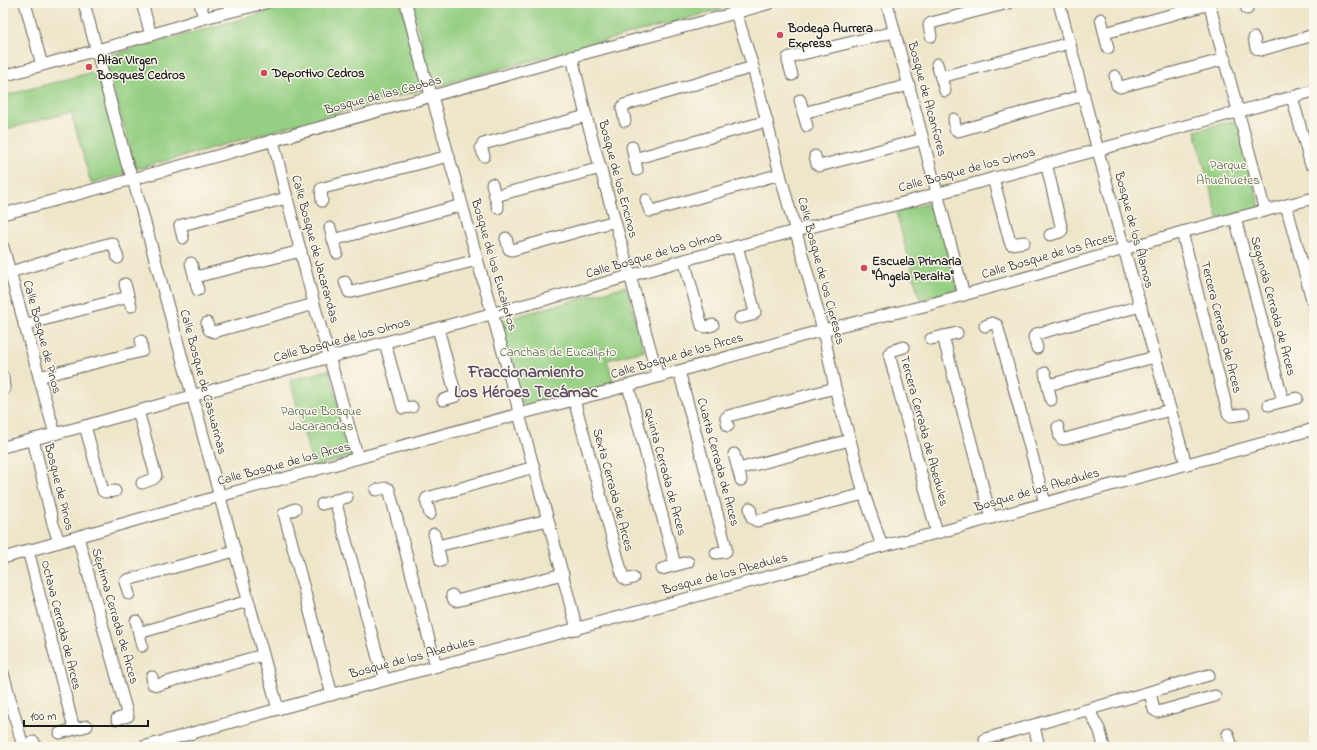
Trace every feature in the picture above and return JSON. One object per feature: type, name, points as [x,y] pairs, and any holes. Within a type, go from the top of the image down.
[{"type":"street","points":[[25,3],[42,65]]},
{"type":"street","points":[[84,3],[97,49]]},
{"type":"street","points":[[142,3],[151,36]]},
{"type":"street","points":[[200,3],[204,18]]},
{"type":"street","name":"Bosque de los Eucaliptos","points":[[406,3],[424,75],[432,96],[493,313],[517,403],[518,414],[577,629]]},
{"type":"street","name":"Bosque de las Caobas","points":[[3,214],[132,180],[572,57],[734,8],[770,3]]},
{"type":"street","name":"Bosque de Alcanfores","points":[[887,3],[964,294]]},
{"type":"street","points":[[931,36],[929,24],[931,23],[1008,3]]},
{"type":"street","name":"Bosque de los Álamos","points":[[1059,3],[1065,44],[1084,95],[1124,249],[1186,464]]},
{"type":"street","points":[[3,76],[97,49],[151,36],[204,18],[261,4]]},
{"type":"street","points":[[1105,33],[1210,4],[1265,211]]},
{"type":"street","name":"Calle Bosque de los Cipreses","points":[[734,8],[753,67],[780,174],[823,330],[835,388],[864,494],[882,546]]},
{"type":"street","points":[[1101,20],[1108,48]]},
{"type":"street","points":[[792,75],[788,62],[790,57],[894,32]]},
{"type":"street","points":[[1254,38],[1256,48],[1261,50],[1314,35]]},
{"type":"street","points":[[941,77],[1065,44]]},
{"type":"street","name":"Calle Bosque de Casuarinas","points":[[97,49],[127,164],[193,396],[278,709]]},
{"type":"street","name":"Bosque de los Encinos","points":[[572,57],[586,116],[658,377]]},
{"type":"street","points":[[1115,76],[1117,85],[1120,87],[1224,59]]},
{"type":"street","points":[[937,64],[945,91]]},
{"type":"street","points":[[625,121],[622,108],[624,105],[753,67]]},
{"type":"street","points":[[803,113],[909,85]]},
{"type":"street","name":"Calle Bosque de los Olmos","points":[[3,447],[85,426],[330,357],[631,276],[684,260],[1314,91]]},
{"type":"street","points":[[954,119],[955,129],[958,131],[1084,95]]},
{"type":"street","points":[[1292,97],[1310,162],[1311,164],[1314,164]]},
{"type":"street","points":[[800,100],[807,126]]},
{"type":"street","points":[[484,156],[483,144],[586,116]]},
{"type":"street","points":[[632,147],[636,164],[767,122]]},
{"type":"street","points":[[815,156],[816,164],[820,166],[923,139]]},
{"type":"street","name":"Calle Bosque de Jacarandas","points":[[273,140],[314,304],[358,458]]},
{"type":"street","points":[[322,201],[320,189],[449,156]]},
{"type":"street","points":[[1046,163],[1062,230],[1050,235]]},
{"type":"street","points":[[495,196],[601,168]]},
{"type":"street","points":[[646,200],[648,208],[652,211],[780,174]]},
{"type":"street","points":[[993,178],[1010,242],[1013,244],[1024,242]]},
{"type":"street","points":[[492,184],[498,208]]},
{"type":"street","points":[[183,238],[180,226],[287,198]]},
{"type":"street","name":"Calle Bosque de los Arces","points":[[3,558],[220,496],[658,377],[823,330],[924,306],[1182,232],[1314,198]]},
{"type":"street","points":[[333,240],[462,205]]},
{"type":"street","points":[[1286,205],[1314,307]]},
{"type":"street","name":"Segunda Cerrada de Arces","points":[[1235,218],[1283,402]]},
{"type":"street","points":[[506,238],[509,249],[512,250],[615,221]]},
{"type":"street","points":[[330,228],[337,253]]},
{"type":"street","name":"Tercera Cerrada de Arces","points":[[1182,232],[1228,412],[1231,416],[1244,414]]},
{"type":"street","points":[[10,272],[111,243],[113,244],[118,258]]},
{"type":"street","points":[[737,246],[755,312],[752,315],[740,318]]},
{"type":"street","name":"Calle Bosque de Pinos","points":[[3,247],[55,434]]},
{"type":"street","points":[[195,277],[301,251]]},
{"type":"street","points":[[345,282],[349,292],[352,292],[478,260]]},
{"type":"street","points":[[684,260],[702,326],[706,328],[713,325]]},
{"type":"street","points":[[191,263],[198,290]]},
{"type":"street","points":[[24,325],[129,301],[125,284]]},
{"type":"street","points":[[207,324],[209,330],[214,332],[314,304]]},
{"type":"street","points":[[1037,348],[1034,337],[1036,334],[1140,306]]},
{"type":"street","points":[[985,326],[992,323],[997,325],[1045,502]]},
{"type":"street","points":[[438,328],[456,396],[443,400]]},
{"type":"street","points":[[931,339],[957,333]]},
{"type":"street","points":[[943,336],[991,518]]},
{"type":"street","points":[[39,377],[141,352],[143,350],[141,341]]},
{"type":"street","points":[[385,343],[403,408],[412,406]]},
{"type":"street","name":"Tercera Cerrada de Abedules","points":[[904,347],[891,351],[889,354],[937,532]]},
{"type":"street","points":[[1048,385],[1155,357]]},
{"type":"street","name":"Cuarta Cerrada de Arces","points":[[679,371],[726,547],[726,551],[716,553]]},
{"type":"street","points":[[1045,373],[1051,400]]},
{"type":"street","points":[[3,377],[5,387],[3,390]]},
{"type":"street","name":"Quinta Cerrada de Arces","points":[[628,385],[675,565]]},
{"type":"street","points":[[728,426],[726,418],[728,416],[835,388]]},
{"type":"street","points":[[1269,405],[1297,398]]},
{"type":"street","name":"Sexta Cerrada de Arces","points":[[574,400],[623,577],[626,580],[633,578]]},
{"type":"street","points":[[1058,428],[1060,437],[1065,439],[1170,410]]},
{"type":"street","points":[[138,411],[156,476],[156,478],[142,483]]},
{"type":"street","points":[[85,426],[103,491],[115,490]]},
{"type":"street","name":"Bosque de los Abedules","points":[[143,747],[384,680],[991,518],[1314,429]]},
{"type":"street","name":"Bosque de Pinos","points":[[33,439],[53,524],[59,542]]},
{"type":"street","points":[[734,454],[740,474],[850,440]]},
{"type":"street","points":[[430,514],[426,500],[427,498],[534,468]]},
{"type":"street","points":[[376,490],[388,489],[436,666]]},
{"type":"street","points":[[750,508],[752,518],[756,521],[864,494]]},
{"type":"street","points":[[322,504],[347,497]]},
{"type":"street","points":[[335,500],[384,680]]},
{"type":"street","points":[[294,509],[284,514],[332,695]]},
{"type":"street","points":[[437,546],[548,520]]},
{"type":"street","points":[[434,534],[441,561]]},
{"type":"street","name":"Séptima Cerrada de Arces","points":[[78,537],[128,713],[128,716],[125,718],[117,719]]},
{"type":"street","name":"Octava Cerrada de Arces","points":[[28,550],[74,729]]},
{"type":"street","points":[[129,594],[125,582],[127,580],[235,551]]},
{"type":"street","points":[[662,568],[688,562]]},
{"type":"street","points":[[452,595],[456,601],[563,574]]},
{"type":"street","points":[[139,634],[248,601]]},
{"type":"street","points":[[136,621],[142,646]]},
{"type":"street","points":[[152,677],[153,684],[157,685],[263,655]]},
{"type":"street","points":[[3,673],[22,743],[23,745],[26,745],[34,742]]},
{"type":"street","points":[[985,739],[1209,675]]},
{"type":"street","points":[[1150,692],[1154,710],[1158,712],[1215,696]]},
{"type":"street","points":[[1089,710],[1100,731],[1104,747]]},
{"type":"street","points":[[60,733],[87,726]]},
{"type":"street","points":[[1034,726],[1039,747]]},
{"type":"street","points":[[1228,734],[1232,747]]},
{"type":"green space","name":"Deportivo Cedros","points":[[300,3],[401,3],[424,89],[136,169],[104,57]]},
{"type":"green space","points":[[411,3],[720,3],[722,9],[434,87]]},
{"type":"green space","points":[[97,71],[125,174],[91,183],[71,112],[3,130],[3,96]]},
{"type":"green space","name":"Parque Ahuehuetes","points":[[1236,120],[1260,208],[1218,218],[1195,131]]},
{"type":"green space","points":[[934,202],[958,289],[920,300],[896,212]]},
{"type":"green space","name":"Canchas de Eucalipto","points":[[626,286],[644,351],[607,360],[614,384],[524,409],[500,321]]},
{"type":"green space","name":"Parque Bosque Jacarandas","points":[[329,370],[352,456],[313,467],[290,380]]},
{"type":"place","name":"Bodega Aurrera Express","points":[[780,35]]},
{"type":"place","name":"Altar Virgen Bosques Cedros","points":[[89,67]]},
{"type":"place","name":"Deportivo Cedros","points":[[264,73]]},
{"type":"place","name":"Escuela Primaria \"Ángela Peralta\"","points":[[864,268]]},
{"type":"district","name":"Fraccionamiento Los Héroes Tecámac","points":[[526,382]]}]
